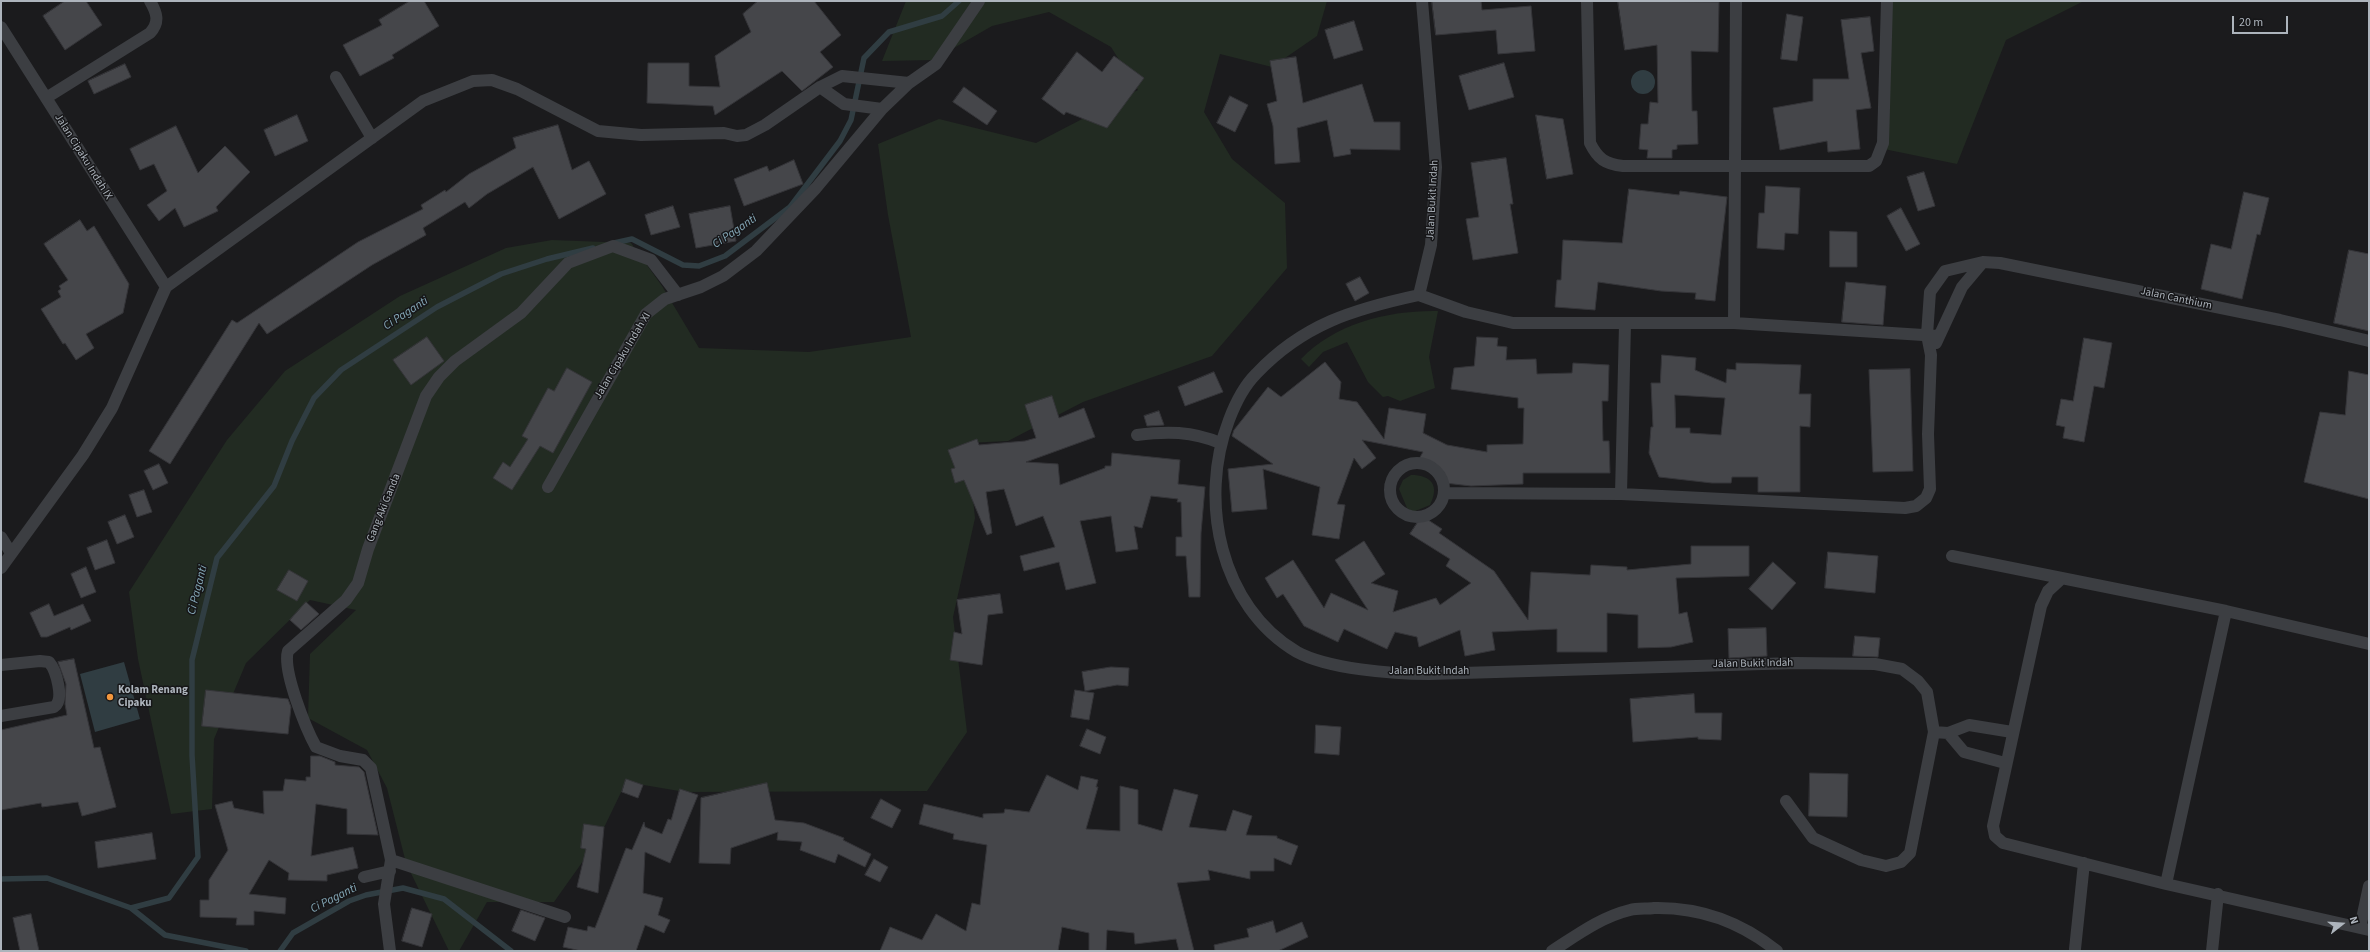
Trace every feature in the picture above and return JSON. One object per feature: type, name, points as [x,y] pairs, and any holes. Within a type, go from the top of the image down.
[{"type":"street","points":[[46,98],[150,33],[157,22],[157,16],[150,1]]},
{"type":"street","name":"Jalan Cipaku Indah XI","points":[[548,488],[646,314],[665,299],[701,287],[723,276],[756,251],[816,188],[882,109],[909,83],[936,64],[980,1]]},
{"type":"street","name":"Jalan Bukit Indah","points":[[1422,1],[1436,167],[1431,245],[1419,295],[1370,306],[1312,329],[1292,342],[1255,374],[1243,390],[1220,443],[1214,481],[1218,527],[1226,561],[1242,597],[1260,621],[1278,639],[1299,653],[1352,667],[1402,674],[1796,663],[1875,664],[1902,669],[1918,681],[1927,692],[1934,732]]},
{"type":"street","points":[[1587,1],[1590,143],[1596,156],[1608,164],[1623,166],[1869,166],[1876,161],[1884,143],[1887,1]]},
{"type":"street","points":[[1734,322],[1736,1]]},
{"type":"street","name":"Jalan Cipaku Indah IX","points":[[1,27],[166,286]]},
{"type":"street","points":[[1,568],[83,455],[112,408],[166,286],[423,101],[473,81],[492,80],[511,87],[598,131],[641,135],[724,133],[737,136],[746,135],[765,125],[820,87],[842,76],[909,83]]},
{"type":"street","points":[[336,77],[372,138]]},
{"type":"street","points":[[820,87],[836,100],[844,104],[864,108],[882,109]]},
{"type":"street","name":"Gang Aki Ganda","points":[[390,869],[372,768],[362,760],[340,756],[316,747],[306,727],[291,679],[286,659],[288,651],[346,600],[358,583],[368,549],[426,396],[439,377],[455,361],[521,313],[568,263],[613,246],[651,260],[678,295]]},
{"type":"street","points":[[1419,295],[1466,312],[1513,323],[1625,324],[1734,322],[1933,336],[1962,287],[1983,262]]},
{"type":"street","name":"Jalan Canthium","points":[[1444,493],[1622,494],[1896,507],[1916,506],[1926,498],[1930,489],[1928,434],[1933,336],[1930,292],[1939,276],[1945,271],[1983,262],[2000,263],[2210,306],[2369,341]]},
{"type":"street","points":[[1622,494],[1625,324]]},
{"type":"street","points":[[1137,435],[1165,431],[1202,435],[1220,443]]},
{"type":"street","points":[[1420,463],[1426,464],[1436,471],[1443,481],[1444,493],[1440,504],[1431,513],[1420,516],[1408,515],[1398,509],[1391,498],[1390,486],[1394,475],[1403,466],[1420,463]]},
{"type":"street","points":[[1,537],[11,553]]},
{"type":"street","points":[[1952,556],[2226,611],[2369,644]]},
{"type":"street","points":[[2061,579],[2048,590],[2041,606],[2005,763],[1993,826],[1995,836],[2003,843],[2166,884],[2218,894],[2364,929],[2369,886]]},
{"type":"street","points":[[2166,884],[2226,611]]},
{"type":"street","points":[[1,665],[40,661],[49,662],[54,670],[59,698],[54,707],[1,716]]},
{"type":"street","points":[[1786,800],[1813,838],[1860,860],[1886,866],[1901,862],[1910,853],[1934,732],[1948,733],[1969,725],[2012,732]]},
{"type":"street","points":[[1948,733],[1964,752],[2005,763]]},
{"type":"street","points":[[2075,949],[2084,863]]},
{"type":"street","points":[[364,878],[390,869],[565,917]]},
{"type":"street","points":[[390,869],[384,904],[390,951]]},
{"type":"street","points":[[2212,951],[2218,894]]},
{"type":"street","points":[[1552,951],[1589,926],[1631,909],[1680,908],[1731,922],[1756,934],[1777,951]]},
{"type":"shaded area","points":[[906,1],[1327,1],[1317,36],[1272,67],[1220,54],[1204,112],[1232,159],[1285,203],[1287,268],[1212,356],[1083,402],[1008,441],[967,443],[975,518],[953,617],[967,732],[927,791],[685,792],[626,782],[598,840],[554,902],[487,902],[459,951],[449,951],[406,863],[387,788],[367,750],[308,718],[310,654],[356,610],[310,600],[246,663],[214,739],[212,809],[171,814],[138,659],[129,592],[227,440],[285,371],[400,296],[506,248],[552,240],[631,243],[662,286],[699,348],[809,352],[911,337],[888,215],[878,144],[939,119],[1036,143],[1138,90],[1111,47],[1049,12],[992,26],[933,60],[882,61]]},
{"type":"shaded area","points":[[1884,1],[2084,1],[2006,40],[1957,164],[1879,148]]},
{"type":"shaded area","points":[[1643,70],[1651,74],[1655,82],[1651,90],[1643,94],[1635,90],[1631,82],[1635,74]]},
{"type":"shaded area","points":[[1438,311],[1429,357],[1435,388],[1400,401],[1388,396],[1383,397],[1368,382],[1347,342],[1323,352],[1309,367],[1301,359],[1330,336],[1364,321],[1401,313]]},
{"type":"shaded area","points":[[1411,475],[1418,475],[1428,479],[1432,482],[1434,487],[1433,498],[1430,505],[1413,512],[1407,508],[1399,489],[1403,480]]},
{"type":"shaded area","name":"Kolam Renang Cipaku","points":[[124,662],[140,719],[95,732],[80,674]]},
{"type":"building","points":[[65,1],[86,1],[102,25],[65,50],[43,16]]},
{"type":"building","points":[[410,1],[424,1],[439,26],[392,55],[394,58],[360,76],[343,45],[382,25],[379,20]]},
{"type":"building","points":[[758,1],[814,1],[841,35],[820,52],[833,67],[802,91],[782,71],[715,115],[713,106],[647,103],[648,63],[689,63],[689,86],[720,87],[715,56],[751,32],[743,14]]},
{"type":"building","points":[[1432,1],[1481,1],[1482,10],[1531,6],[1535,51],[1498,54],[1496,30],[1436,35]]},
{"type":"building","points":[[1618,1],[1719,2],[1718,52],[1691,51],[1692,111],[1697,111],[1698,144],[1677,145],[1677,149],[1672,150],[1672,158],[1647,158],[1648,150],[1639,149],[1641,124],[1648,124],[1650,102],[1658,103],[1657,45],[1625,50]]},
{"type":"building","points":[[1787,14],[1803,17],[1797,61],[1781,59]]},
{"type":"building","points":[[1870,17],[1874,51],[1861,53],[1871,108],[1856,110],[1860,149],[1828,152],[1827,141],[1780,150],[1773,108],[1813,101],[1813,79],[1849,79],[1841,20]]},
{"type":"building","points":[[1354,21],[1363,50],[1334,59],[1325,30]]},
{"type":"building","points":[[1077,52],[1102,72],[1114,56],[1144,78],[1107,128],[1066,112],[1064,115],[1042,99]]},
{"type":"building","points":[[1296,57],[1303,103],[1362,84],[1374,122],[1400,122],[1400,150],[1350,149],[1351,154],[1334,157],[1327,120],[1297,128],[1300,162],[1275,164],[1273,126],[1267,104],[1277,101],[1270,61]]},
{"type":"building","points":[[1504,63],[1514,97],[1469,110],[1459,76]]},
{"type":"building","points":[[125,64],[131,77],[94,94],[88,81]]},
{"type":"building","points":[[964,87],[997,111],[987,125],[953,102]]},
{"type":"building","points":[[1230,96],[1248,105],[1235,132],[1217,123]]},
{"type":"building","points":[[297,115],[308,141],[275,156],[264,130]]},
{"type":"building","points":[[1536,115],[1563,119],[1573,174],[1547,179]]},
{"type":"building","points":[[558,125],[572,170],[589,161],[606,194],[559,219],[533,167],[487,194],[469,208],[465,202],[423,228],[426,235],[372,265],[267,334],[259,323],[170,464],[149,451],[232,320],[237,323],[358,242],[423,209],[421,205],[445,190],[446,192],[469,174],[516,148],[513,138]]},
{"type":"building","points":[[176,126],[198,173],[225,146],[250,172],[216,207],[218,211],[184,227],[175,208],[159,221],[147,205],[167,191],[154,164],[140,170],[130,149]]},
{"type":"building","points":[[1506,158],[1513,204],[1510,204],[1518,253],[1473,260],[1466,219],[1479,217],[1471,163]]},
{"type":"building","points":[[794,160],[803,184],[744,206],[734,179],[767,166],[769,171]]},
{"type":"building","points":[[1924,172],[1935,206],[1918,211],[1907,177]]},
{"type":"building","points":[[1766,186],[1800,188],[1798,234],[1785,233],[1784,250],[1757,248],[1759,213],[1764,213]]},
{"type":"building","points":[[1629,189],[1679,195],[1680,191],[1727,197],[1715,301],[1695,299],[1696,293],[1661,291],[1598,282],[1595,310],[1555,307],[1557,280],[1561,280],[1563,240],[1622,243]]},
{"type":"building","points":[[2244,192],[2269,198],[2260,235],[2257,234],[2242,299],[2201,289],[2211,244],[2231,249]]},
{"type":"building","points":[[673,206],[680,227],[651,235],[645,215]]},
{"type":"building","points":[[730,206],[736,241],[696,248],[689,214]]},
{"type":"building","points":[[1901,208],[1920,244],[1906,251],[1887,216]]},
{"type":"building","points":[[80,220],[87,231],[94,226],[129,284],[123,313],[86,334],[94,348],[76,360],[65,343],[63,344],[41,309],[61,297],[58,291],[61,289],[59,286],[68,280],[44,244]]},
{"type":"building","points":[[1830,231],[1857,232],[1857,267],[1830,267]]},
{"type":"building","points":[[2349,250],[2369,254],[2369,331],[2334,323]]},
{"type":"building","points":[[1360,277],[1369,293],[1355,301],[1346,284]]},
{"type":"building","points":[[1846,282],[1886,286],[1883,325],[1842,322]]},
{"type":"building","points":[[427,337],[444,361],[411,385],[393,360]]},
{"type":"building","points":[[1477,337],[1498,338],[1497,346],[1507,347],[1506,360],[1536,359],[1537,374],[1572,373],[1573,363],[1609,365],[1608,401],[1602,401],[1603,441],[1609,441],[1610,473],[1523,473],[1523,484],[1471,486],[1445,483],[1444,472],[1419,459],[1423,452],[1362,440],[1376,458],[1362,469],[1354,458],[1337,504],[1345,505],[1339,539],[1312,535],[1320,487],[1263,469],[1267,509],[1232,512],[1228,469],[1273,464],[1232,436],[1234,430],[1268,387],[1281,397],[1325,362],[1341,382],[1339,399],[1357,402],[1384,439],[1389,408],[1426,414],[1423,433],[1447,445],[1487,452],[1487,445],[1523,444],[1524,408],[1518,408],[1518,398],[1451,389],[1454,368],[1474,366]]},
{"type":"building","points":[[2084,338],[2112,343],[2104,388],[2094,386],[2084,442],[2063,438],[2065,427],[2056,425],[2061,399],[2073,401]]},
{"type":"building","points":[[1662,355],[1696,358],[1695,370],[1726,383],[1727,369],[1736,370],[1736,363],[1801,365],[1799,394],[1811,394],[1810,427],[1800,426],[1800,492],[1758,492],[1758,477],[1732,477],[1731,483],[1712,483],[1659,477],[1649,453],[1651,427],[1653,427],[1651,383],[1660,383]],"holes":[[[1675,395],[1725,398],[1721,435],[1690,433],[1690,428],[1676,428]]]},
{"type":"building","points":[[567,368],[592,382],[553,453],[540,446],[512,490],[493,478],[503,462],[510,467],[528,439],[522,436],[548,388],[554,391]]},
{"type":"building","points":[[1910,369],[1913,471],[1873,472],[1869,370]]},
{"type":"building","points":[[2349,371],[2369,375],[2369,499],[2304,482],[2320,412],[2345,415]]},
{"type":"building","points":[[1214,372],[1223,392],[1185,406],[1178,387]]},
{"type":"building","points":[[1052,396],[1059,418],[1084,408],[1095,437],[1026,462],[1058,464],[1060,485],[1105,468],[1105,466],[1111,466],[1112,453],[1180,460],[1178,484],[1205,487],[1201,533],[1200,597],[1189,597],[1186,556],[1176,556],[1176,537],[1182,537],[1181,502],[1177,502],[1178,499],[1151,496],[1142,528],[1134,526],[1138,549],[1116,552],[1111,516],[1080,521],[1096,583],[1066,590],[1059,562],[1024,571],[1020,556],[1055,547],[1043,516],[1016,526],[1004,489],[986,492],[992,533],[987,535],[964,480],[955,483],[951,469],[955,468],[948,450],[977,439],[979,445],[1025,441],[1036,438],[1025,405]]},
{"type":"building","points":[[1159,411],[1164,425],[1147,426],[1144,416]]},
{"type":"building","points":[[159,464],[168,483],[153,490],[144,471]]},
{"type":"building","points":[[144,490],[152,512],[137,517],[129,495]]},
{"type":"building","points":[[125,515],[134,537],[117,544],[108,522]]},
{"type":"building","points":[[1422,516],[1442,529],[1439,533],[1494,571],[1528,620],[1531,572],[1590,575],[1591,565],[1627,567],[1627,570],[1691,564],[1691,546],[1749,546],[1749,576],[1676,578],[1679,614],[1687,612],[1693,642],[1671,647],[1638,648],[1638,615],[1607,613],[1607,652],[1557,652],[1557,629],[1492,632],[1495,650],[1465,656],[1460,630],[1419,647],[1417,637],[1395,632],[1387,649],[1344,629],[1338,642],[1304,626],[1283,594],[1277,598],[1265,578],[1293,560],[1324,608],[1331,593],[1368,610],[1335,560],[1364,541],[1385,574],[1371,583],[1398,591],[1393,612],[1436,598],[1440,605],[1471,583],[1446,566],[1450,559],[1410,534]]},
{"type":"building","points":[[107,540],[115,563],[95,570],[87,548]]},
{"type":"building","points":[[1828,552],[1878,556],[1875,593],[1825,588]]},
{"type":"building","points":[[1773,562],[1796,583],[1772,610],[1749,589]]},
{"type":"building","points":[[86,567],[96,592],[81,598],[71,574]]},
{"type":"building","points":[[289,570],[308,581],[297,601],[277,590]]},
{"type":"building","points":[[1000,594],[1003,613],[988,615],[982,665],[950,660],[954,632],[962,634],[957,600]]},
{"type":"building","points":[[306,602],[319,614],[301,630],[290,620]]},
{"type":"building","points":[[49,604],[54,616],[83,604],[91,621],[71,630],[70,627],[47,637],[41,637],[30,613]]},
{"type":"building","points":[[1766,628],[1767,656],[1729,658],[1728,629]]},
{"type":"building","points":[[1855,636],[1880,638],[1878,657],[1853,656]]},
{"type":"building","points":[[74,659],[94,748],[100,747],[116,807],[82,816],[78,802],[42,807],[41,803],[1,810],[1,730],[67,715],[65,704],[66,684],[58,662]]},
{"type":"building","points":[[1111,667],[1129,668],[1128,686],[1117,685],[1085,691],[1082,672]]},
{"type":"building","points":[[206,690],[288,699],[291,707],[288,734],[202,726]]},
{"type":"building","points":[[1075,690],[1094,693],[1089,720],[1071,717]]},
{"type":"building","points":[[1694,694],[1695,713],[1722,713],[1721,740],[1698,739],[1698,737],[1633,742],[1630,699]]},
{"type":"building","points":[[1316,725],[1341,727],[1339,755],[1315,753]]},
{"type":"building","points":[[1087,729],[1106,737],[1100,754],[1080,746]]},
{"type":"building","points":[[311,756],[320,756],[335,762],[335,765],[359,767],[364,772],[378,835],[347,834],[347,809],[316,804],[311,856],[353,847],[358,868],[327,875],[327,881],[288,880],[289,873],[269,860],[249,894],[286,898],[285,914],[254,911],[254,925],[236,925],[237,918],[200,917],[200,900],[209,900],[209,880],[228,850],[215,805],[232,801],[234,808],[264,814],[263,791],[283,791],[285,779],[306,781],[306,777],[310,777]]},
{"type":"building","points":[[1810,773],[1848,774],[1847,817],[1809,816]]},
{"type":"building","points":[[1047,775],[1078,790],[1081,776],[1098,780],[1096,787],[1098,787],[1086,829],[1120,831],[1120,786],[1138,790],[1138,824],[1162,831],[1174,789],[1198,795],[1189,827],[1226,831],[1233,810],[1252,816],[1246,835],[1277,836],[1277,838],[1298,846],[1291,865],[1274,858],[1274,871],[1250,871],[1250,879],[1208,870],[1210,880],[1177,883],[1194,951],[1179,951],[1176,939],[1135,944],[1134,933],[1107,930],[1106,951],[1089,951],[1089,933],[1062,927],[1058,951],[880,951],[890,927],[922,940],[936,914],[966,931],[972,903],[980,905],[987,845],[953,839],[954,834],[919,824],[924,804],[983,818],[983,814],[1004,813],[1005,809],[1029,812]]},
{"type":"building","points":[[626,779],[643,785],[638,798],[622,792]]},
{"type":"building","points":[[767,783],[775,820],[804,823],[844,838],[843,840],[871,854],[865,867],[838,854],[835,863],[800,850],[802,842],[777,840],[778,832],[731,848],[730,864],[699,863],[701,798]]},
{"type":"building","points":[[680,789],[698,795],[670,863],[645,852],[643,893],[663,898],[658,915],[670,920],[664,933],[645,925],[636,951],[581,951],[563,947],[568,927],[587,931],[588,926],[595,928],[626,848],[632,850],[644,822],[645,827],[662,834],[668,819],[671,820]]},
{"type":"building","points":[[881,799],[901,810],[892,828],[871,818]]},
{"type":"building","points":[[584,824],[604,827],[598,893],[577,887],[586,849],[581,848]]},
{"type":"building","points":[[152,833],[156,859],[98,868],[95,842]]},
{"type":"building","points":[[874,859],[888,867],[880,882],[865,875]]},
{"type":"building","points":[[412,908],[432,914],[422,947],[402,941]]},
{"type":"building","points":[[521,910],[545,918],[535,941],[512,931]]},
{"type":"building","points":[[31,914],[39,951],[20,951],[13,918]]},
{"type":"building","points":[[1273,921],[1276,933],[1302,922],[1308,937],[1278,951],[1215,951],[1214,945],[1249,937],[1247,929]]},
{"type":"waterway","name":"Ci Paganti","points":[[614,243],[632,239],[683,265],[699,266],[725,256],[790,207],[840,141],[851,120],[864,58],[889,32],[942,16],[959,1]]},
{"type":"waterway","name":"Ci Paganti","points":[[131,908],[169,898],[198,857],[192,755],[192,660],[217,558],[274,486],[292,441],[314,398],[341,370],[437,307],[501,274],[547,259],[593,248]]},
{"type":"waterway","name":"Ci Paganti","points":[[1,879],[47,878],[131,908],[165,935],[246,951]]},
{"type":"waterway","name":"Ci Paganti","points":[[280,951],[293,933],[349,901],[366,895],[403,888],[444,899],[511,951]]},
{"type":"place","name":"Kolam Renang Cipaku","points":[[110,697]]}]
